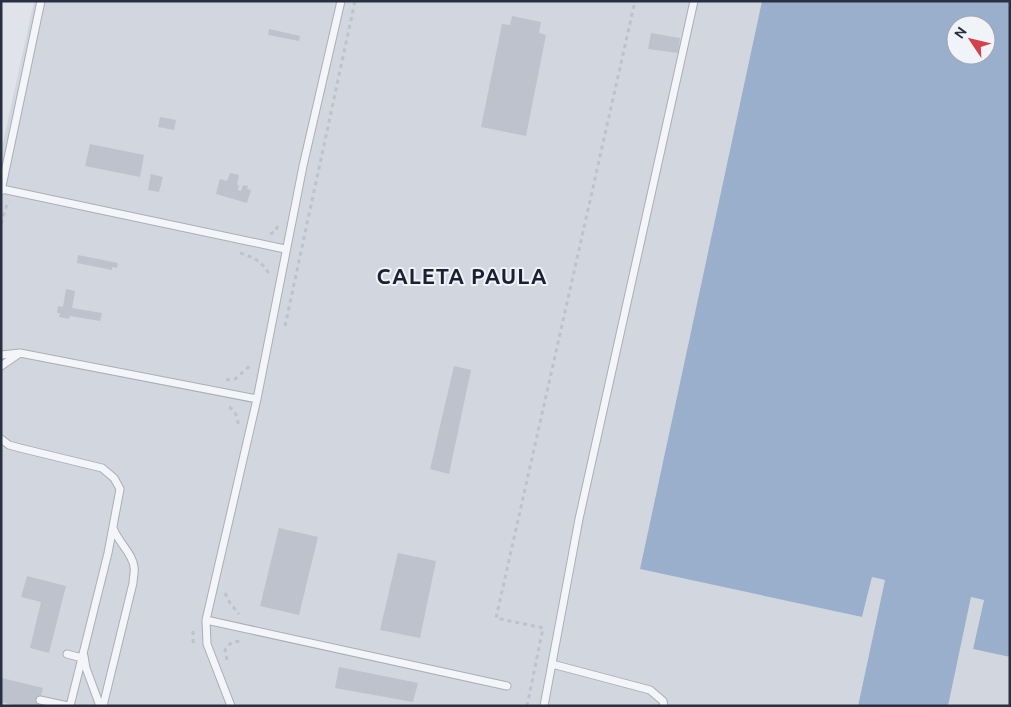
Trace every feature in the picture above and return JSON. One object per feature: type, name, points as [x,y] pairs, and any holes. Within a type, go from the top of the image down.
[{"type":"lane","points":[[41,1],[2,190],[285,250]]},
{"type":"lane","points":[[231,706],[207,644],[206,620],[257,399],[285,250],[341,1]]},
{"type":"lane","points":[[544,706],[579,519],[694,1]]},
{"type":"lane","points":[[1,354],[20,353],[257,399]]},
{"type":"lane","points":[[1,366],[20,353]]},
{"type":"lane","points":[[1,439],[9,445],[102,468],[114,478],[120,489],[113,527],[69,706],[40,700]]},
{"type":"lane","points":[[102,706],[133,583],[134,567],[130,555],[118,540],[113,527]]},
{"type":"lane","points":[[206,620],[507,686]]},
{"type":"lane","points":[[67,654],[83,654]]},
{"type":"lane","points":[[83,654],[86,668],[102,706]]},
{"type":"lane","points":[[552,664],[650,690],[663,701],[664,706]]},
{"type":"path","points":[[285,328],[355,1]]},
{"type":"path","points":[[527,706],[543,628],[496,618],[635,1]]},
{"type":"path","points":[[1,224],[6,204],[14,200]]},
{"type":"path","points":[[268,234],[276,231],[278,223]]},
{"type":"path","points":[[237,252],[254,257],[270,274],[270,281]]},
{"type":"path","points":[[222,380],[235,379],[250,366],[252,359]]},
{"type":"path","points":[[225,590],[230,604],[238,614],[244,617]]},
{"type":"path","points":[[229,667],[225,650],[233,641],[246,642]]},
{"type":"shaded area","points":[[34,1],[762,1],[640,569],[862,617],[872,577],[885,580],[858,706],[1,706],[1,152]]},
{"type":"shaded area","points":[[971,597],[984,600],[973,649],[1010,657],[1010,706],[948,706]]},
{"type":"water","points":[[762,1],[1010,1],[1010,657],[973,649],[984,600],[971,597],[948,706],[858,706],[885,580],[872,577],[862,617],[640,569]]},
{"type":"building","points":[[512,16],[541,22],[539,33],[546,35],[526,136],[481,127],[502,24],[510,25]]},
{"type":"building","points":[[269,29],[300,36],[299,41],[268,35]]},
{"type":"building","points":[[651,33],[680,38],[678,53],[648,49]]},
{"type":"building","points":[[160,117],[176,120],[174,130],[158,127]]},
{"type":"building","points":[[90,144],[144,155],[140,177],[85,166]]},
{"type":"building","points":[[230,173],[239,175],[238,190],[241,191],[243,185],[248,186],[247,189],[251,190],[247,203],[216,194],[220,179],[227,181]]},
{"type":"building","points":[[151,174],[163,177],[159,192],[148,190]]},
{"type":"building","points":[[78,255],[118,263],[117,268],[112,267],[112,270],[77,263]]},
{"type":"building","points":[[66,289],[75,291],[72,308],[102,313],[100,321],[70,316],[69,319],[59,317],[60,313],[57,313],[58,306],[63,307]]},
{"type":"building","points":[[454,366],[471,370],[449,474],[430,469]]},
{"type":"building","points":[[279,528],[318,537],[299,615],[260,606]]},
{"type":"building","points":[[398,553],[436,561],[420,638],[380,630]]},
{"type":"building","points":[[27,576],[66,586],[49,653],[30,648],[41,602],[21,597]]},
{"type":"building","points":[[339,667],[418,683],[413,702],[335,688]]},
{"type":"building","points":[[2,678],[43,688],[38,706],[16,706],[1,702]]},
{"type":"district","name":"CALETA PAULA","points":[[462,275]]}]
